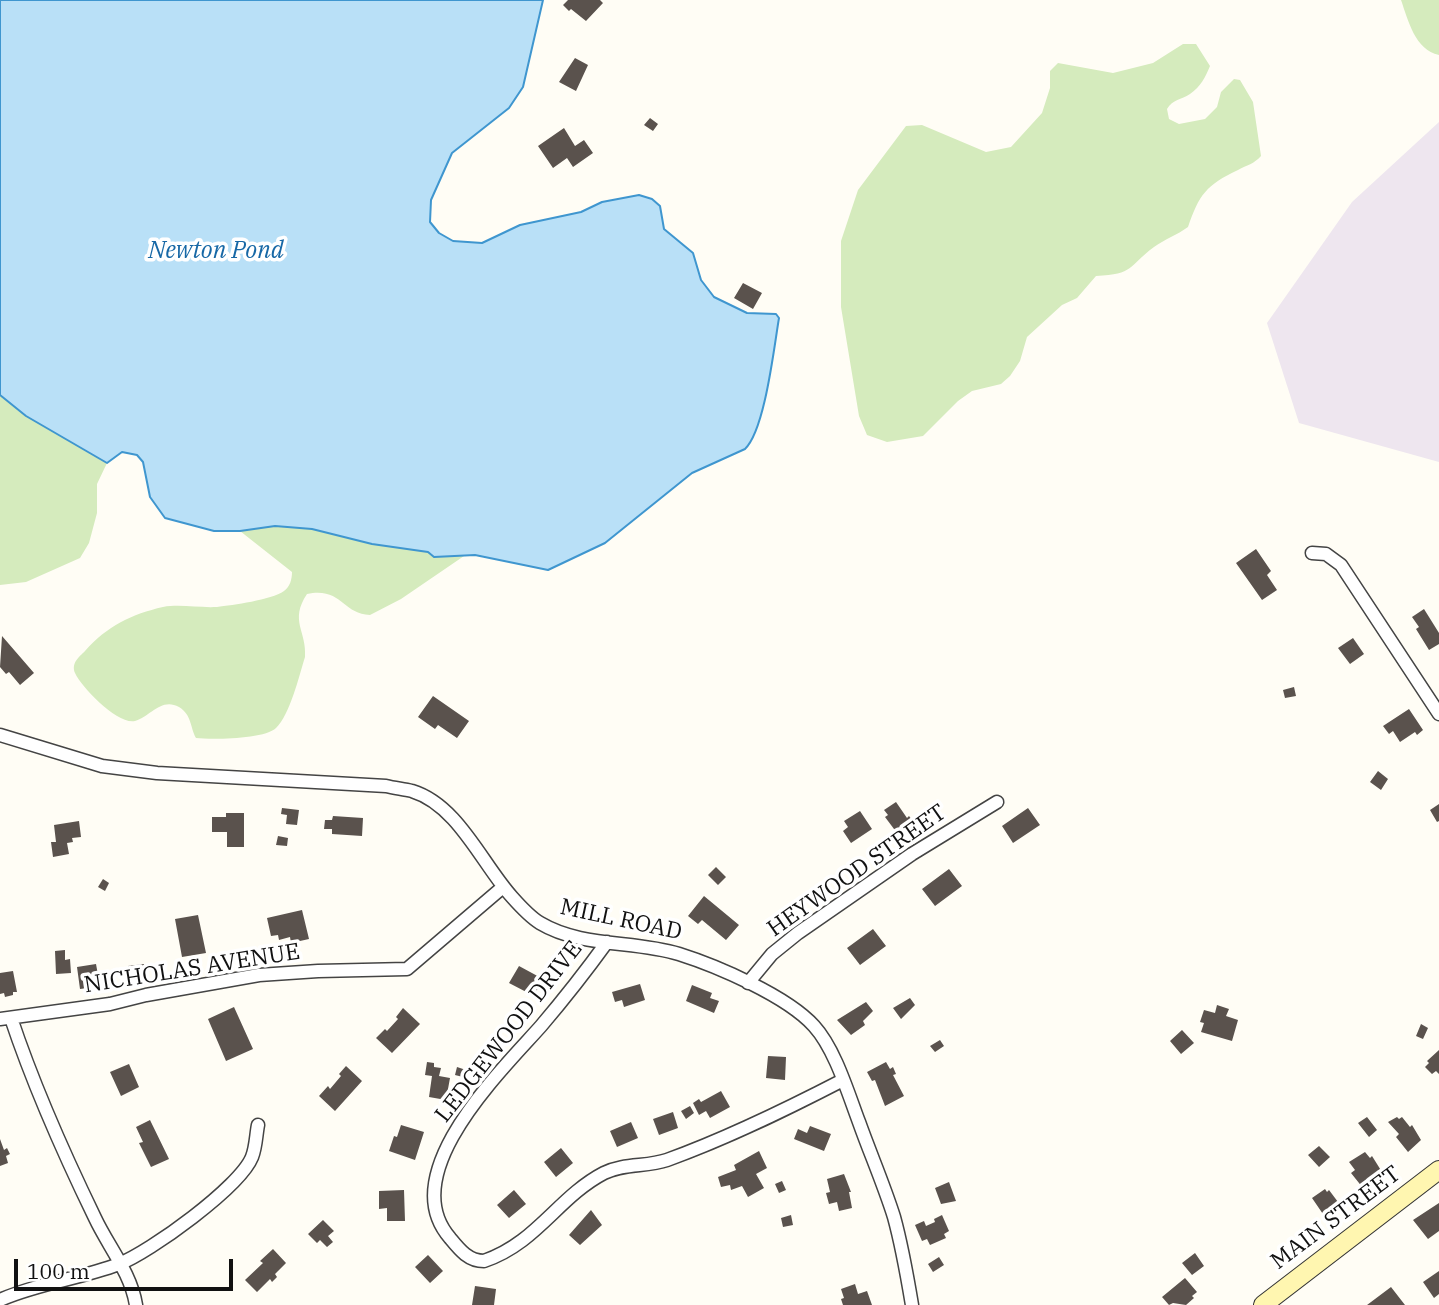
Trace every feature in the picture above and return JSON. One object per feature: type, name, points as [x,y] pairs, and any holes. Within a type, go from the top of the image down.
[{"type":"main road","name":"MAIN STREET","points":[[1263,1305],[1439,1170]]},
{"type":"street","points":[[1312,553],[1326,554],[1340,565],[1439,714]]},
{"type":"street","name":"MILL ROAD","points":[[0,735],[103,766],[156,773],[386,786],[413,791],[452,817],[503,887],[538,922],[559,931],[607,942],[667,950],[702,961],[797,1011],[814,1026],[825,1042],[843,1080],[893,1214],[912,1305]]},
{"type":"street","name":"HEYWOOD STREET","points":[[748,983],[772,954],[798,933],[912,854],[997,802]]},
{"type":"street","name":"NICHOLAS AVENUE","points":[[6,1019],[110,1004],[259,975],[407,969],[503,887]]},
{"type":"street","name":"LEDGEWOOD DRIVE","points":[[607,942],[572,988],[464,1116],[440,1162],[435,1187],[437,1212],[446,1233],[462,1252],[470,1257],[484,1261],[523,1242],[580,1191],[605,1173],[618,1168],[662,1161],[706,1145],[771,1118],[843,1080]]},
{"type":"street","points":[[6,1019],[52,1129],[100,1230],[130,1282],[136,1305]]},
{"type":"street","points":[[0,1300],[23,1290],[120,1264],[173,1231],[214,1201],[239,1177],[252,1157],[258,1125]]},
{"type":"shaded area","points":[[1439,122],[1439,462],[1299,423],[1267,323],[1352,202]]},
{"type":"green space","points":[[1401,0],[1439,0],[1439,55],[1418,41]]},
{"type":"green space","points":[[1183,44],[1196,44],[1210,66],[1197,88],[1169,106],[1169,119],[1179,124],[1205,119],[1217,107],[1221,92],[1234,79],[1240,80],[1253,102],[1261,156],[1211,186],[1200,199],[1188,227],[1154,247],[1130,268],[1118,273],[1096,276],[1077,298],[1062,305],[1027,337],[1020,361],[1001,384],[972,391],[958,401],[923,436],[887,442],[867,435],[859,416],[841,307],[841,241],[858,190],[906,126],[922,125],[986,152],[1011,147],[1042,113],[1050,88],[1050,71],[1058,63],[1113,73],[1153,63]]},
{"type":"green space","points":[[0,395],[26,416],[107,463],[97,484],[97,513],[89,543],[80,558],[26,582],[0,585]]},
{"type":"green space","points":[[275,526],[312,529],[372,544],[428,552],[434,557],[464,556],[401,599],[370,615],[353,610],[328,594],[307,594],[299,612],[305,657],[286,714],[270,732],[238,738],[196,738],[189,717],[179,707],[167,704],[140,719],[128,721],[110,712],[85,687],[75,673],[76,660],[93,642],[130,617],[169,606],[217,607],[242,603],[270,597],[286,589],[292,572],[240,531]]},
{"type":"water","name":"Newton Pond","points":[[0,0],[543,0],[523,87],[509,108],[452,153],[431,200],[430,222],[439,233],[453,241],[482,243],[520,225],[581,212],[602,202],[639,195],[652,199],[660,206],[664,229],[693,253],[701,280],[714,297],[747,313],[776,314],[779,318],[768,387],[752,439],[745,449],[692,473],[605,543],[548,570],[475,555],[434,557],[428,552],[372,544],[312,529],[275,526],[240,531],[214,531],[165,518],[150,497],[143,462],[137,455],[122,452],[107,463],[26,416],[0,395]]},
{"type":"building","points":[[568,0],[600,0],[603,3],[586,21],[563,5]]},
{"type":"building","points":[[575,58],[588,65],[576,91],[559,82]]},
{"type":"building","points":[[650,118],[658,124],[653,131],[644,125]]},
{"type":"building","points":[[564,128],[575,146],[584,140],[593,153],[573,167],[567,158],[553,168],[538,146]]},
{"type":"building","points":[[743,283],[762,293],[753,309],[734,298]]},
{"type":"building","points":[[1256,549],[1271,571],[1267,575],[1277,590],[1262,600],[1236,563]]},
{"type":"building","points":[[1424,609],[1439,633],[1439,644],[1429,650],[1412,617]]},
{"type":"building","points":[[2,636],[34,673],[20,685],[9,672],[6,674],[0,667]]},
{"type":"building","points":[[1353,638],[1364,654],[1350,664],[1338,648]]},
{"type":"building","points":[[1294,687],[1296,696],[1285,698],[1283,690]]},
{"type":"building","points":[[433,696],[469,721],[457,738],[438,725],[435,729],[418,717]]},
{"type":"building","points":[[1409,709],[1423,730],[1400,742],[1393,731],[1389,734],[1383,726]]},
{"type":"building","points":[[1378,771],[1388,779],[1381,790],[1370,782]]},
{"type":"building","points":[[896,802],[907,818],[909,816],[915,824],[897,833],[885,817],[888,815],[884,810]]},
{"type":"building","points":[[1439,804],[1439,821],[1437,822],[1430,810]]},
{"type":"building","points":[[282,808],[299,810],[297,825],[286,824],[287,815],[281,814]]},
{"type":"building","points":[[1028,808],[1040,825],[1013,843],[1002,826]]},
{"type":"building","points":[[860,811],[872,829],[851,843],[843,831],[848,827],[844,821]]},
{"type":"building","points":[[226,813],[244,813],[244,847],[227,847],[227,832],[212,832],[212,817],[226,817]]},
{"type":"building","points":[[333,816],[363,818],[362,836],[332,834],[332,829],[324,829],[325,820],[332,820]]},
{"type":"building","points":[[79,821],[81,837],[72,838],[73,842],[67,843],[69,854],[53,857],[51,842],[56,842],[54,825]]},
{"type":"building","points":[[278,836],[288,838],[287,846],[276,845]]},
{"type":"building","points":[[716,867],[726,877],[718,885],[708,875]]},
{"type":"building","points":[[949,869],[962,886],[935,906],[922,889]]},
{"type":"building","points":[[103,879],[109,883],[105,891],[98,887]]},
{"type":"building","points":[[704,896],[739,925],[726,940],[702,920],[698,924],[688,916]]},
{"type":"building","points":[[302,910],[309,939],[291,943],[290,937],[279,940],[278,935],[271,936],[267,918]]},
{"type":"building","points":[[198,915],[206,953],[182,957],[175,919]]},
{"type":"building","points":[[873,929],[886,946],[860,965],[847,948]]},
{"type":"building","points":[[65,950],[65,960],[70,959],[71,973],[56,974],[55,951]]},
{"type":"building","points":[[96,964],[96,987],[80,989],[77,967]]},
{"type":"building","points":[[144,964],[147,981],[131,984],[128,966]]},
{"type":"building","points":[[519,966],[543,979],[534,996],[509,983]]},
{"type":"building","points":[[13,971],[17,992],[5,997],[4,993],[0,994],[0,973]]},
{"type":"building","points":[[640,984],[645,1000],[624,1007],[622,1000],[615,1002],[612,992]]},
{"type":"building","points":[[692,985],[712,993],[710,998],[719,1001],[714,1013],[686,1001]]},
{"type":"building","points":[[910,998],[915,1005],[901,1019],[893,1008]]},
{"type":"building","points":[[866,1002],[873,1011],[863,1021],[865,1025],[851,1035],[837,1020]]},
{"type":"building","points":[[1217,1005],[1229,1009],[1226,1016],[1238,1020],[1232,1041],[1201,1032],[1204,1023],[1200,1022],[1204,1010],[1215,1013]]},
{"type":"building","points":[[234,1007],[253,1049],[226,1061],[208,1019]]},
{"type":"building","points":[[403,1008],[420,1024],[392,1053],[376,1038],[398,1019],[396,1017]]},
{"type":"building","points":[[1421,1024],[1428,1028],[1423,1039],[1416,1036]]},
{"type":"building","points":[[1182,1030],[1194,1043],[1181,1054],[1170,1041]]},
{"type":"building","points":[[940,1040],[944,1046],[935,1052],[930,1046]]},
{"type":"building","points":[[1439,1050],[1439,1074],[1436,1071],[1432,1074],[1425,1067],[1429,1063],[1427,1061]]},
{"type":"building","points":[[768,1056],[786,1057],[785,1080],[766,1078]]},
{"type":"building","points":[[427,1062],[441,1068],[439,1076],[450,1078],[446,1100],[429,1097],[432,1076],[425,1075]]},
{"type":"building","points":[[886,1062],[890,1069],[893,1067],[896,1074],[893,1075],[904,1096],[885,1106],[875,1080],[872,1081],[867,1072]]},
{"type":"building","points":[[129,1064],[139,1087],[121,1096],[110,1072]]},
{"type":"building","points":[[346,1066],[362,1081],[335,1111],[319,1096],[328,1086],[330,1089]]},
{"type":"building","points":[[457,1067],[469,1071],[467,1078],[455,1075]]},
{"type":"building","points":[[721,1091],[730,1107],[710,1118],[706,1111],[699,1115],[693,1103],[699,1099],[701,1102]]},
{"type":"building","points":[[690,1106],[694,1113],[686,1119],[681,1111]]},
{"type":"building","points":[[673,1112],[678,1128],[659,1135],[653,1119]]},
{"type":"building","points":[[1367,1117],[1377,1130],[1369,1137],[1358,1123]]},
{"type":"building","points":[[1402,1117],[1410,1127],[1412,1125],[1421,1140],[1408,1152],[1396,1137],[1399,1134],[1388,1122]]},
{"type":"building","points":[[150,1120],[169,1159],[151,1167],[139,1143],[143,1142],[136,1127]]},
{"type":"building","points":[[631,1122],[638,1138],[617,1147],[610,1131]]},
{"type":"building","points":[[401,1125],[424,1132],[415,1160],[389,1151]]},
{"type":"building","points":[[810,1126],[831,1134],[824,1151],[794,1139],[798,1129],[807,1133]]},
{"type":"building","points":[[0,1139],[4,1150],[7,1148],[10,1154],[6,1156],[8,1163],[0,1166]]},
{"type":"building","points":[[1319,1146],[1330,1157],[1319,1167],[1308,1155]]},
{"type":"building","points":[[561,1148],[573,1163],[556,1177],[544,1162]]},
{"type":"building","points":[[759,1151],[767,1168],[756,1174],[764,1188],[748,1197],[742,1186],[731,1190],[730,1185],[721,1187],[718,1177],[736,1170],[734,1165]]},
{"type":"building","points":[[1365,1152],[1370,1158],[1372,1156],[1382,1172],[1363,1188],[1351,1173],[1355,1170],[1349,1162]]},
{"type":"building","points":[[844,1174],[851,1192],[852,1208],[839,1211],[837,1202],[829,1204],[826,1193],[830,1192],[827,1179]]},
{"type":"building","points":[[782,1181],[786,1190],[779,1193],[775,1184]]},
{"type":"building","points":[[949,1182],[956,1201],[941,1204],[935,1188]]},
{"type":"building","points":[[1325,1189],[1327,1192],[1329,1190],[1341,1206],[1325,1217],[1312,1198]]},
{"type":"building","points":[[404,1190],[405,1221],[387,1221],[387,1208],[379,1209],[379,1191]]},
{"type":"building","points":[[514,1190],[526,1204],[509,1218],[497,1205]]},
{"type":"building","points":[[1439,1203],[1439,1231],[1428,1239],[1413,1220]]},
{"type":"building","points":[[591,1210],[602,1225],[580,1245],[569,1235]]},
{"type":"building","points":[[791,1215],[793,1225],[783,1227],[781,1218]]},
{"type":"building","points":[[942,1215],[949,1231],[944,1234],[946,1238],[930,1245],[927,1239],[922,1241],[915,1225],[924,1221],[926,1226]]},
{"type":"building","points":[[323,1220],[334,1231],[328,1236],[333,1242],[327,1247],[320,1240],[317,1243],[308,1234]]},
{"type":"building","points":[[273,1249],[286,1263],[275,1274],[277,1277],[272,1282],[270,1279],[257,1292],[245,1280]]},
{"type":"building","points":[[1195,1253],[1204,1266],[1192,1275],[1182,1263]]},
{"type":"building","points":[[428,1255],[443,1271],[430,1283],[415,1267]]},
{"type":"building","points":[[939,1257],[944,1265],[933,1272],[928,1264]]},
{"type":"building","points":[[1439,1271],[1439,1294],[1434,1298],[1423,1282]]},
{"type":"building","points":[[1185,1278],[1197,1292],[1192,1296],[1194,1298],[1186,1305],[1169,1305],[1162,1297]]},
{"type":"building","points":[[855,1284],[858,1294],[867,1291],[872,1305],[843,1305],[841,1289]]},
{"type":"building","points":[[475,1286],[496,1289],[494,1305],[472,1305]]},
{"type":"building","points":[[1391,1287],[1405,1305],[1367,1305]]}]
